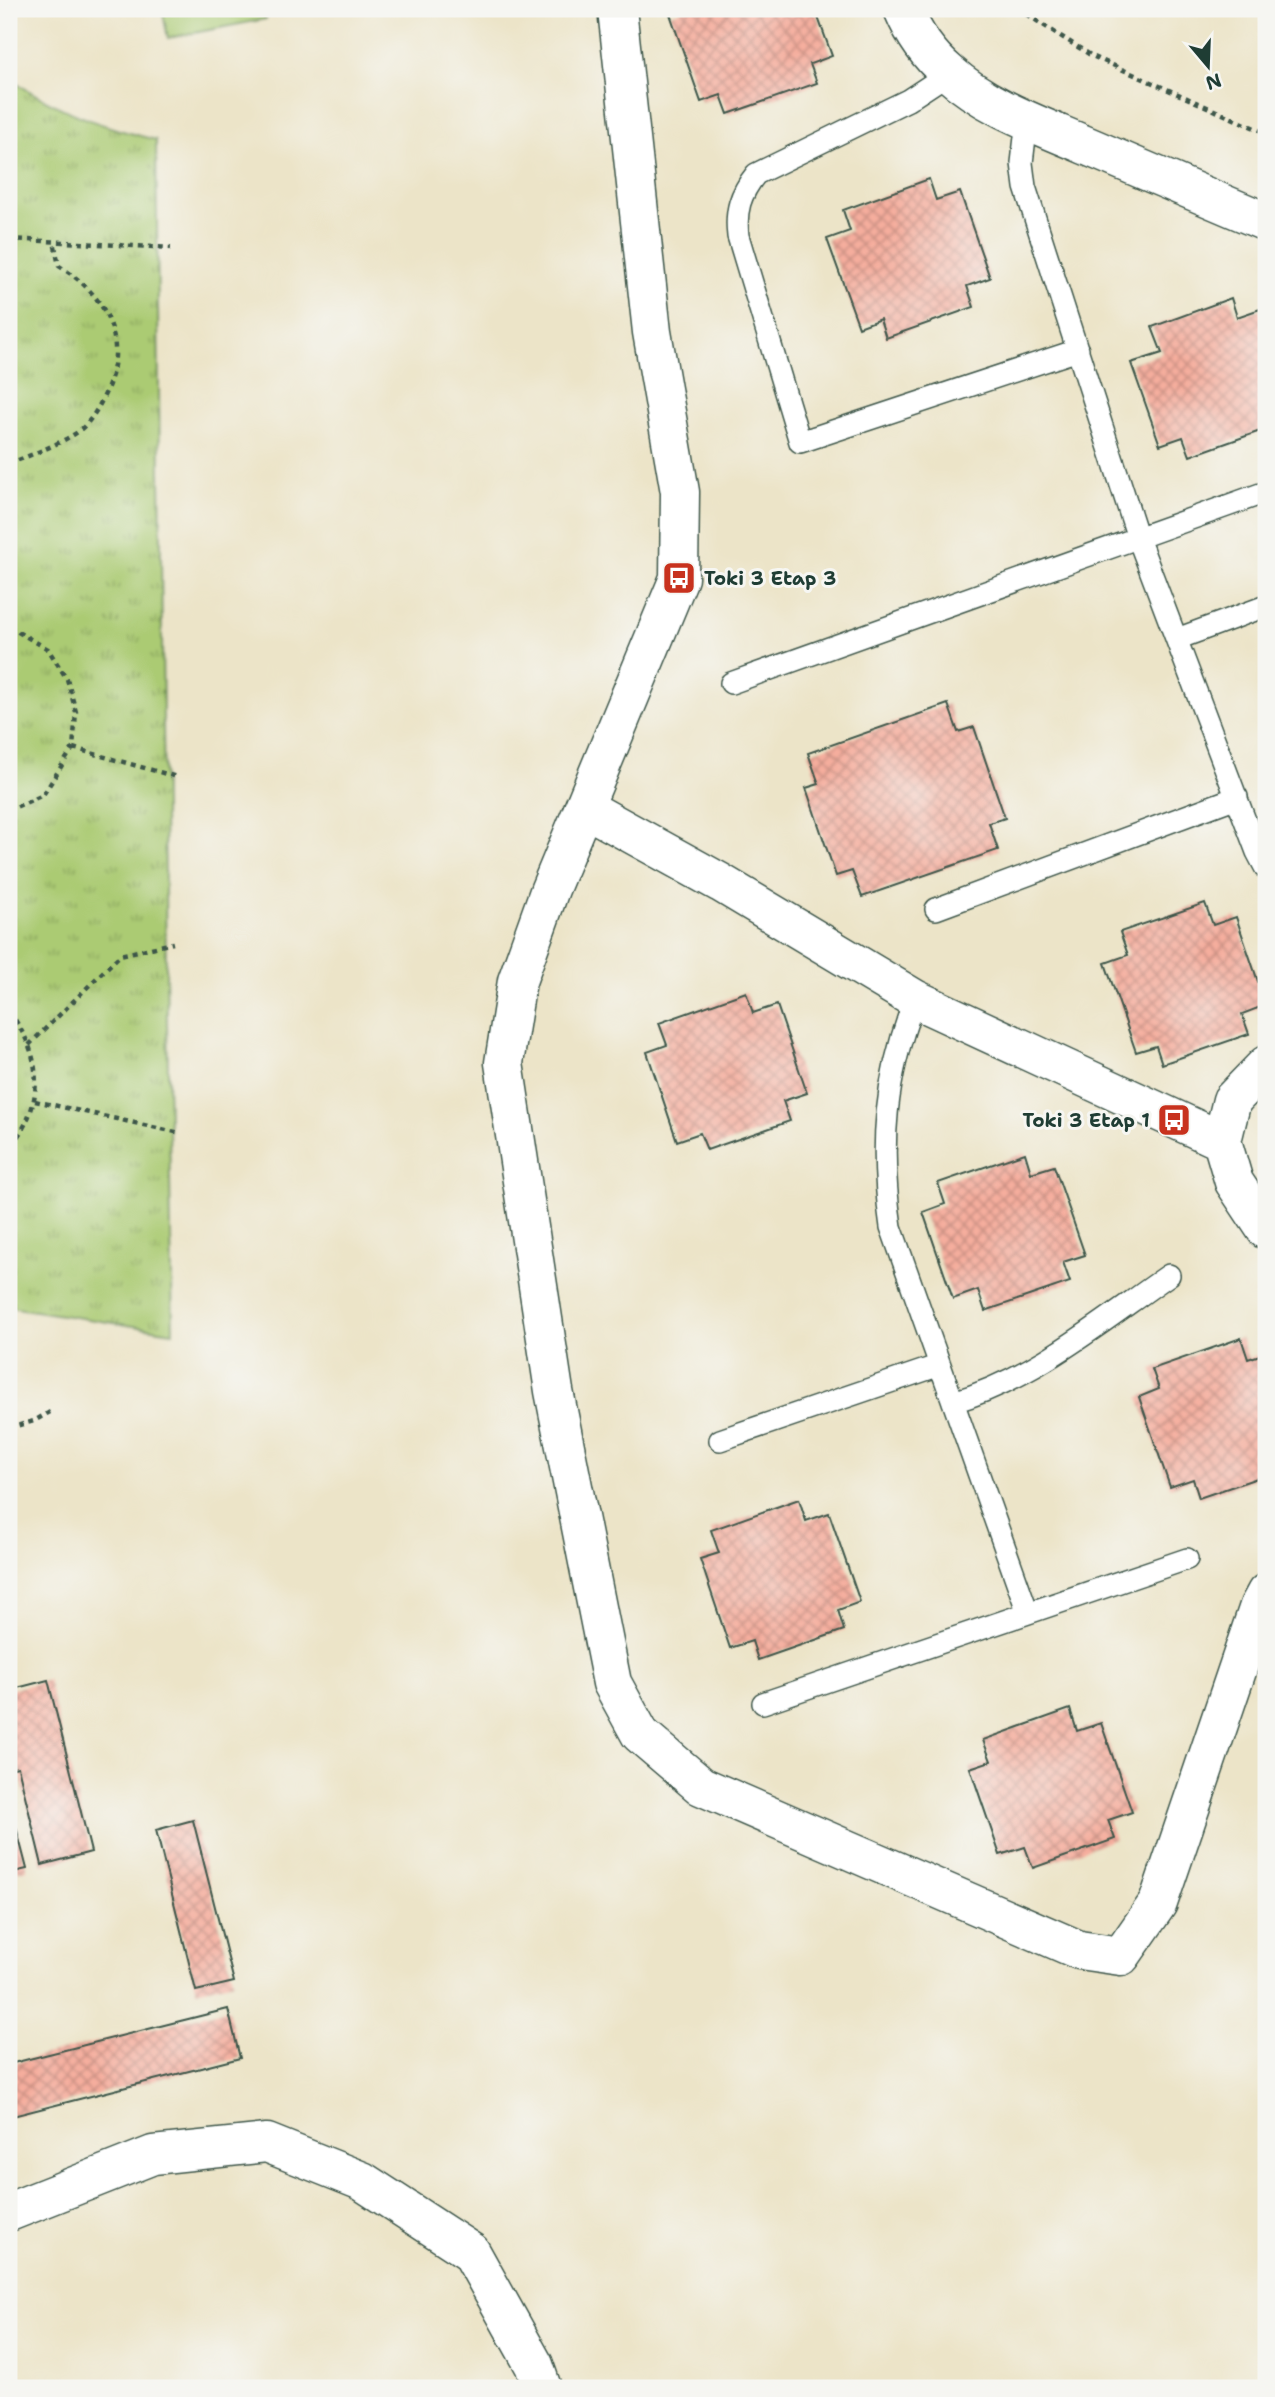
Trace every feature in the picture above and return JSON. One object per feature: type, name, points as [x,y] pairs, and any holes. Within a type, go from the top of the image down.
[{"type":"street","points":[[617,9],[652,332],[680,492],[679,578],[550,889],[517,981],[504,1063],[554,1391],[612,1683],[640,1734],[701,1786],[1079,1950],[1121,1956],[1158,1903],[1259,1606],[1266,1593]]},
{"type":"street","points":[[903,9],[909,24],[926,49],[949,74],[977,93],[1027,120],[1266,222]]},
{"type":"street","points":[[585,808],[721,883],[915,999],[1222,1141]]},
{"type":"street","points":[[1266,1065],[1233,1100],[1222,1141],[1234,1182],[1266,1230]]},
{"type":"street","points":[[9,2213],[153,2155],[267,2143],[362,2181],[471,2252],[534,2365],[542,2388]]},
{"type":"lane","points":[[949,74],[908,100],[756,174],[738,202],[738,236],[800,442],[1078,350]]},
{"type":"lane","points":[[1027,120],[1022,163],[1025,187],[1138,538],[1257,852],[1266,869]]},
{"type":"lane","points":[[730,683],[1266,492]]},
{"type":"lane","points":[[1177,639],[1266,606]]},
{"type":"lane","points":[[936,909],[1237,797]]},
{"type":"lane","points":[[915,999],[902,1032],[887,1102],[885,1185],[891,1227],[1028,1613]]},
{"type":"lane","points":[[953,1402],[994,1387],[1038,1364],[1169,1275]]},
{"type":"lane","points":[[720,1440],[940,1365]]},
{"type":"lane","points":[[763,1703],[1187,1559]]},
{"type":"path","points":[[1018,9],[1092,56],[1266,133]]},
{"type":"path","points":[[9,239],[171,248]]},
{"type":"path","points":[[9,464],[74,435],[100,406],[112,377],[115,342],[104,309],[95,294],[78,278],[59,266],[54,241]]},
{"type":"path","points":[[9,627],[48,649],[67,678],[76,712],[73,748],[43,795],[9,810]]},
{"type":"path","points":[[73,748],[177,777]]},
{"type":"path","points":[[29,1045],[120,956],[173,943]]},
{"type":"path","points":[[9,1012],[29,1045],[36,1081],[35,1101],[28,1121],[9,1147]]},
{"type":"path","points":[[35,1101],[180,1133]]},
{"type":"path","points":[[9,1428],[34,1421],[50,1412]]},
{"type":"green space","points":[[162,9],[264,9],[266,19],[168,38]]},
{"type":"green space","points":[[9,78],[80,116],[156,140],[173,1332],[9,1307]]},
{"type":"building","points":[[685,9],[815,9],[832,56],[810,64],[817,83],[728,114],[721,95],[701,102],[670,14]]},
{"type":"building","points":[[929,179],[936,200],[960,192],[990,278],[967,286],[974,307],[886,338],[880,319],[859,327],[827,239],[850,231],[843,210]]},
{"type":"building","points":[[1231,298],[1237,317],[1260,309],[1266,328],[1266,429],[1190,456],[1183,437],[1160,445],[1131,363],[1162,353],[1152,327]]},
{"type":"building","points":[[948,704],[958,732],[974,727],[1005,818],[989,823],[998,850],[862,897],[852,871],[836,876],[806,788],[819,784],[808,753]]},
{"type":"building","points":[[1205,903],[1213,925],[1236,917],[1266,1005],[1242,1014],[1249,1034],[1162,1064],[1156,1046],[1136,1052],[1105,963],[1128,955],[1120,932]]},
{"type":"building","points":[[746,992],[753,1013],[777,1005],[807,1093],[783,1101],[790,1121],[707,1150],[700,1133],[677,1141],[647,1052],[667,1045],[659,1023]]},
{"type":"building","points":[[1025,1153],[1031,1173],[1054,1166],[1085,1255],[1063,1262],[1070,1282],[985,1311],[978,1290],[953,1299],[923,1212],[945,1204],[938,1183]]},
{"type":"building","points":[[1241,1338],[1248,1359],[1266,1353],[1266,1475],[1199,1498],[1193,1479],[1170,1487],[1139,1397],[1159,1389],[1152,1369]]},
{"type":"building","points":[[799,1499],[806,1521],[829,1513],[860,1602],[838,1610],[844,1630],[758,1660],[752,1641],[730,1648],[700,1559],[719,1553],[711,1530]]},
{"type":"building","points":[[48,1680],[91,1852],[42,1865],[18,1767],[9,1769],[9,1746],[12,1745],[9,1731],[9,1690]]},
{"type":"building","points":[[1070,1709],[1077,1731],[1101,1723],[1132,1812],[1108,1820],[1115,1839],[1033,1868],[1025,1847],[1000,1855],[970,1768],[991,1761],[983,1740]]},
{"type":"building","points":[[9,1800],[27,1869],[9,1873]]},
{"type":"building","points":[[193,1820],[234,1982],[196,1991],[156,1830]]},
{"type":"building","points":[[228,2009],[240,2058],[9,2117],[9,2064]]},
{"type":"place","name":"Toki 3 Etap 3","points":[[679,578]]},
{"type":"place","name":"Toki 3 Etap 1","points":[[1174,1120]]}]
